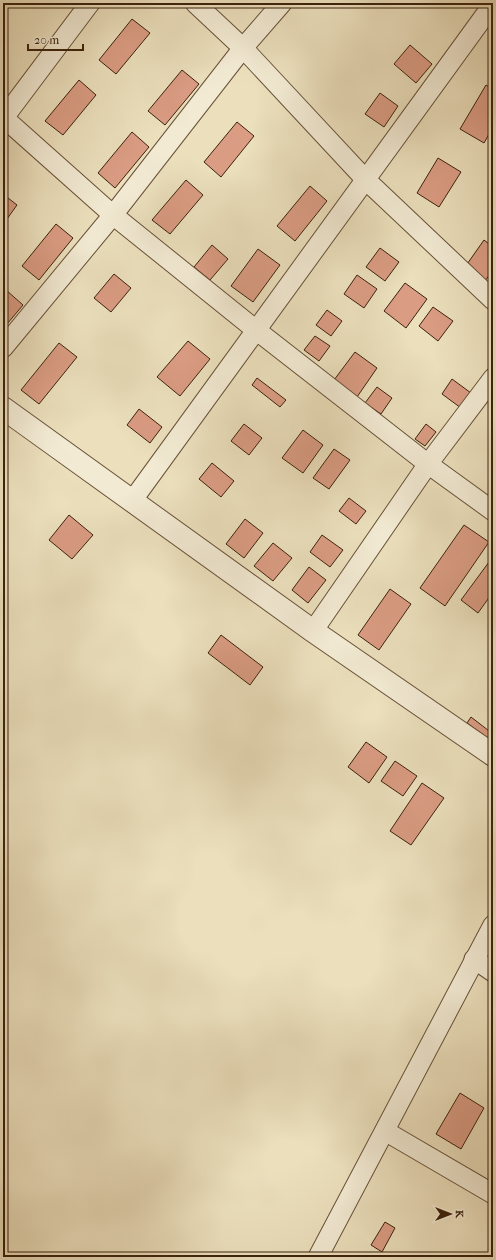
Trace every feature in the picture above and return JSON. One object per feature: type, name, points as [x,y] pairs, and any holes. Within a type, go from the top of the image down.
[{"type":"street","points":[[90,3],[3,118],[113,215],[256,330],[428,464],[493,511]]},
{"type":"street","points":[[195,3],[243,48],[366,180],[493,300]]},
{"type":"street","points":[[3,348],[113,215],[243,48],[282,3]]},
{"type":"street","points":[[132,501],[489,10]]},
{"type":"street","points":[[313,631],[428,464],[493,378]]},
{"type":"street","points":[[3,408],[313,631],[493,754]]},
{"type":"street","points":[[318,1257],[493,925]]},
{"type":"street","points":[[474,959],[493,972]]},
{"type":"street","points":[[385,1131],[493,1194]]},
{"type":"building","points":[[132,19],[150,33],[116,74],[99,60]]},
{"type":"building","points":[[410,45],[432,64],[416,83],[394,64]]},
{"type":"building","points":[[182,70],[199,84],[165,125],[148,111]]},
{"type":"building","points":[[79,80],[96,95],[63,135],[45,121]]},
{"type":"building","points":[[486,85],[493,90],[493,127],[484,143],[460,129]]},
{"type":"building","points":[[380,93],[398,106],[384,127],[365,114]]},
{"type":"building","points":[[237,122],[254,136],[221,177],[204,162]]},
{"type":"building","points":[[132,132],[149,147],[115,188],[98,173]]},
{"type":"building","points":[[438,158],[461,172],[439,207],[417,193]]},
{"type":"building","points":[[186,180],[203,195],[170,234],[152,220]]},
{"type":"building","points":[[310,186],[327,201],[295,241],[277,226]]},
{"type":"building","points":[[3,194],[17,205],[7,219],[3,216]]},
{"type":"building","points":[[56,224],[73,238],[39,280],[22,266]]},
{"type":"building","points":[[484,240],[493,247],[493,270],[485,281],[465,267]]},
{"type":"building","points":[[212,245],[228,259],[210,280],[194,267]]},
{"type":"building","points":[[380,248],[399,262],[385,281],[366,267]]},
{"type":"building","points":[[258,249],[280,265],[253,302],[231,286]]},
{"type":"building","points":[[114,274],[131,288],[111,312],[94,298]]},
{"type":"building","points":[[357,275],[377,289],[364,308],[344,294]]},
{"type":"building","points":[[405,283],[427,299],[406,328],[384,311]]},
{"type":"building","points":[[6,290],[23,305],[7,324],[3,320],[3,293]]},
{"type":"building","points":[[433,307],[453,321],[438,341],[419,326]]},
{"type":"building","points":[[327,310],[342,321],[331,336],[316,325]]},
{"type":"building","points":[[315,336],[330,346],[319,361],[304,350]]},
{"type":"building","points":[[188,341],[210,359],[180,396],[157,377]]},
{"type":"building","points":[[59,343],[77,357],[39,404],[21,390]]},
{"type":"building","points":[[355,352],[377,368],[357,397],[334,380]]},
{"type":"building","points":[[257,378],[286,400],[280,407],[252,385]]},
{"type":"building","points":[[452,379],[471,393],[461,408],[442,394]]},
{"type":"building","points":[[377,387],[392,398],[381,414],[365,403]]},
{"type":"building","points":[[139,409],[162,427],[150,443],[127,425]]},
{"type":"building","points":[[244,424],[262,438],[249,455],[231,441]]},
{"type":"building","points":[[426,424],[436,432],[425,446],[415,439]]},
{"type":"building","points":[[303,430],[323,445],[303,473],[282,458]]},
{"type":"building","points":[[334,449],[350,460],[329,489],[313,478]]},
{"type":"building","points":[[212,463],[234,481],[221,497],[199,479]]},
{"type":"building","points":[[349,498],[366,511],[356,524],[339,511]]},
{"type":"building","points":[[69,515],[93,535],[72,559],[49,540]]},
{"type":"building","points":[[245,519],[263,533],[244,558],[226,544]]},
{"type":"building","points":[[464,525],[489,542],[445,606],[420,588]]},
{"type":"building","points":[[322,535],[343,550],[330,567],[310,552]]},
{"type":"building","points":[[273,543],[292,558],[273,581],[254,566]]},
{"type":"building","points":[[489,562],[493,565],[493,592],[478,613],[461,600]]},
{"type":"building","points":[[309,567],[326,580],[308,603],[292,590]]},
{"type":"building","points":[[390,589],[411,604],[379,650],[358,635]]},
{"type":"building","points":[[221,635],[263,667],[250,685],[208,653]]},
{"type":"building","points":[[471,717],[493,734],[493,742],[467,723]]},
{"type":"building","points":[[366,742],[387,757],[369,783],[348,767]]},
{"type":"building","points":[[395,761],[417,776],[403,796],[381,781]]},
{"type":"building","points":[[422,783],[444,798],[411,845],[390,831]]},
{"type":"building","points":[[460,1093],[484,1108],[461,1149],[436,1134]]},
{"type":"building","points":[[385,1222],[395,1228],[382,1252],[371,1245]]}]
